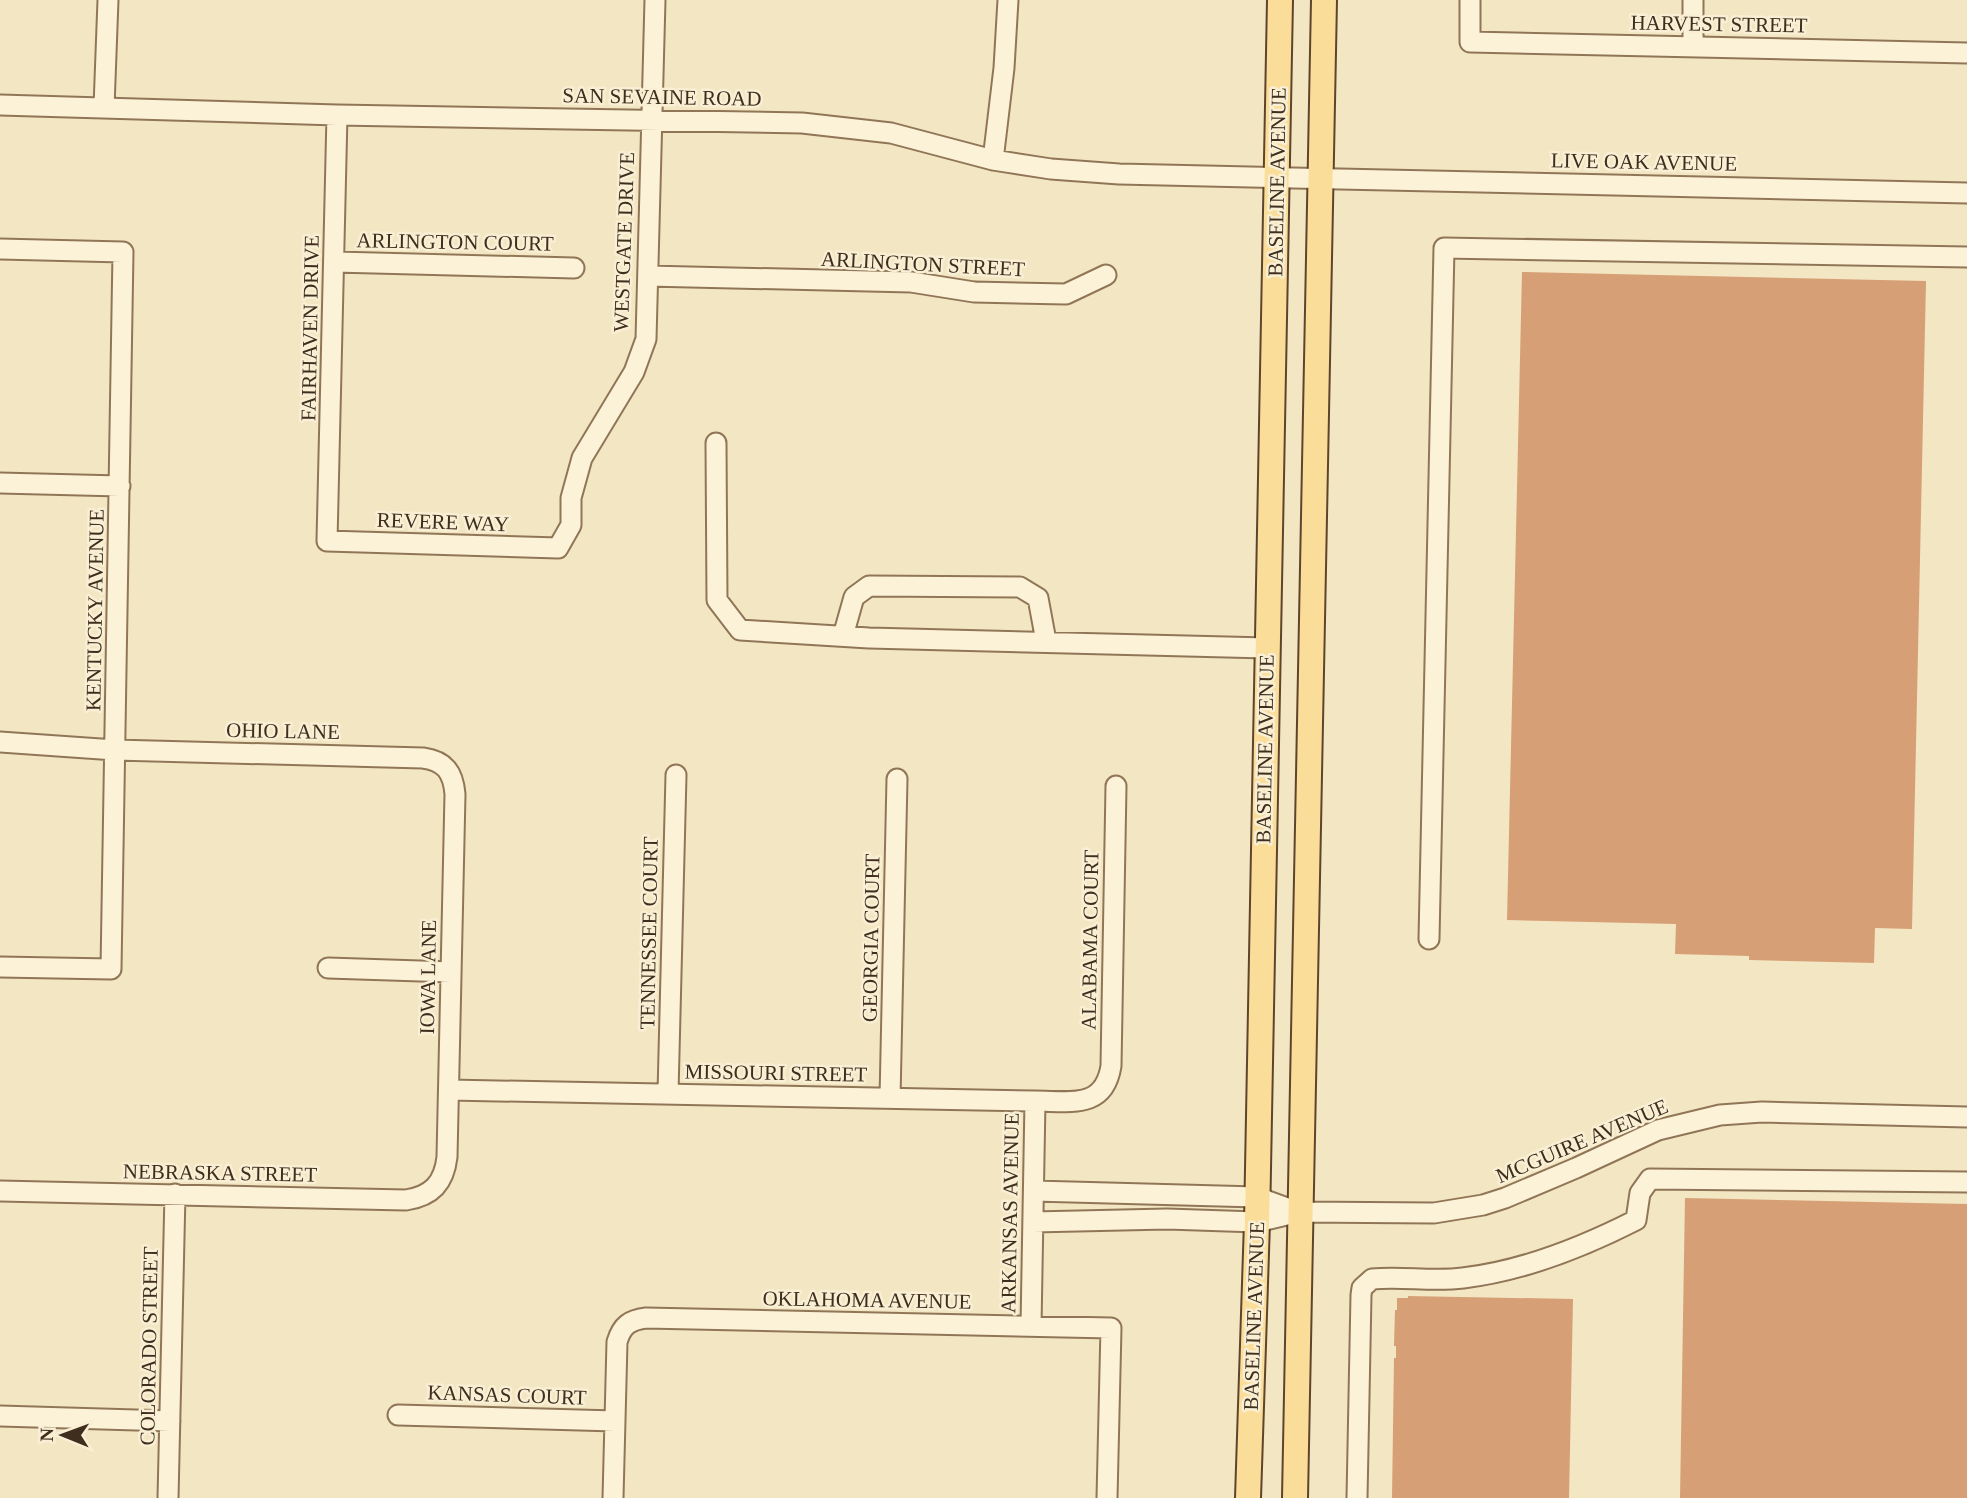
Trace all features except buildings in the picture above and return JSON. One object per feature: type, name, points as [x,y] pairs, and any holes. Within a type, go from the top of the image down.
[{"type":"main road","name":"BASELINE AVENUE","points":[[1248,1498],[1257,1197],[1280,0]]},
{"type":"main road","name":"BASELINE AVENUE","points":[[1295,1498],[1324,0]]},
{"type":"street","points":[[104,107],[108,0]]},
{"type":"street","name":"WESTGATE DRIVE","points":[[558,548],[571,525],[571,498],[582,458],[634,372],[646,339],[655,0]]},
{"type":"street","points":[[993,160],[1004,68],[1008,0]]},
{"type":"street","name":"HARVEST STREET","points":[[1471,0],[1470,42],[1967,52]]},
{"type":"street","points":[[1693,0],[1693,46]]},
{"type":"street","name":"SAN SEVAINE ROAD","points":[[0,105],[337,115],[802,123],[891,133],[993,160],[1051,169],[1119,174],[1319,177]]},
{"type":"street","name":"FAIRHAVEN DRIVE","points":[[327,541],[337,115]]},
{"type":"street","name":"LIVE OAK AVENUE","points":[[1319,177],[1967,193]]},
{"type":"street","points":[[1429,939],[1444,248],[1967,257]]},
{"type":"street","name":"KENTUCKY AVENUE","points":[[0,249],[123,252],[111,969],[0,967]]},
{"type":"street","name":"ARLINGTON COURT","points":[[335,262],[574,268]]},
{"type":"street","name":"ARLINGTON STREET","points":[[648,276],[911,282],[974,292],[1066,294],[1106,275]]},
{"type":"street","points":[[716,443],[717,600],[740,630],[843,636],[1267,648]]},
{"type":"street","points":[[0,483],[120,486]]},
{"type":"street","name":"REVERE WAY","points":[[327,541],[558,548]]},
{"type":"street","points":[[843,636],[854,597],[869,586],[1020,587],[1038,597],[1046,641]]},
{"type":"street","name":"OHIO LANE","points":[[0,742],[115,750],[423,758],[442,763],[448,768]]},
{"type":"street","name":"IOWA LANE","points":[[436,1187],[446,1168],[449,1090],[455,794],[448,768]]},
{"type":"street","name":"TENNESSEE COURT","points":[[668,1093],[676,775]]},
{"type":"street","name":"GEORGIA COURT","points":[[890,1098],[897,779]]},
{"type":"street","name":"ALABAMA COURT","points":[[1101,1093],[1111,1066],[1116,786]]},
{"type":"street","points":[[328,968],[451,972]]},
{"type":"street","name":"MISSOURI STREET","points":[[449,1090],[1035,1101],[1075,1101],[1101,1093]]},
{"type":"street","name":"ARKANSAS AVENUE","points":[[1031,1326],[1035,1101]]},
{"type":"street","name":"MCGUIRE AVENUE","points":[[1033,1222],[1175,1219],[1256,1222],[1299,1212],[1412,1214],[1483,1205],[1551,1179],[1658,1130],[1720,1115],[1762,1112],[1967,1117]]},
{"type":"street","points":[[1357,1498],[1361,1295],[1362,1288],[1372,1279],[1462,1278],[1505,1270],[1559,1253],[1636,1220],[1640,1193],[1650,1179],[1967,1182]]},
{"type":"street","name":"NEBRASKA STREET","points":[[0,1191],[406,1200],[416,1198],[436,1187]]},
{"type":"street","name":"MCGUIRE AVENUE","points":[[1034,1191],[1257,1197],[1299,1212]]},
{"type":"street","name":"COLORADO STREET","points":[[168,1498],[175,1194]]},
{"type":"street","name":"OKLAHOMA AVENUE","points":[[615,1421],[617,1342],[624,1326],[646,1318],[1111,1328],[1107,1498]]},
{"type":"street","name":"KANSAS COURT","points":[[398,1415],[615,1421]]},
{"type":"street","points":[[0,1416],[170,1421]]},
{"type":"street","points":[[613,1498],[615,1421]]}]
